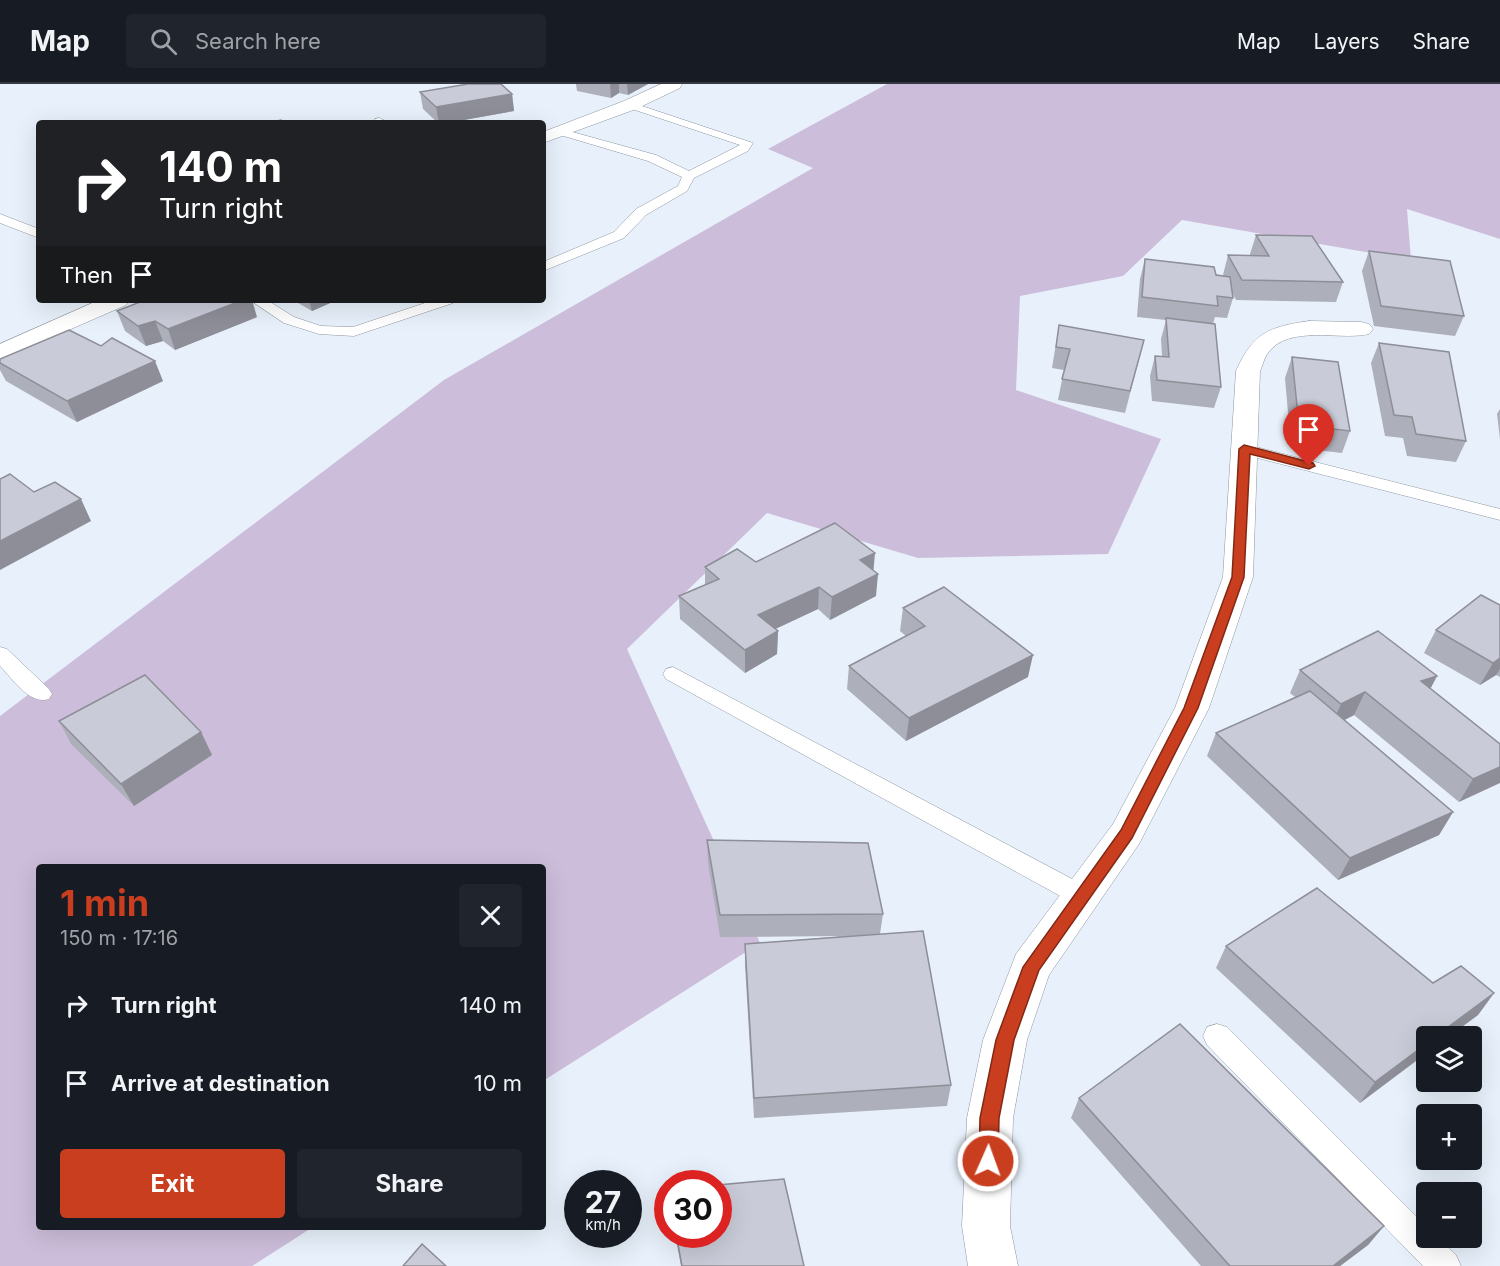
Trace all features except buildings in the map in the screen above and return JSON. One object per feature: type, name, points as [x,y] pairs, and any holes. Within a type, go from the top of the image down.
[{"type":"street","points":[[546,137],[630,105],[675,84]]},
{"type":"street","points":[[0,352],[111,303]]},
{"type":"street","points":[[993,1266],[986,1226],[990,1118],[1005,1040],[1031,967],[1126,834],[1191,708],[1238,577],[1248,370],[1259,347],[1282,332],[1318,328],[1361,329]]},
{"type":"lane","points":[[546,266],[619,235],[640,212],[683,188],[689,176],[744,149],[747,143],[630,105]]},
{"type":"lane","points":[[561,132],[652,158],[689,176]]},
{"type":"lane","points":[[0,218],[36,233]]},
{"type":"lane","points":[[261,303],[289,320],[319,330],[354,332],[439,303]]},
{"type":"lane","points":[[1244,449],[1500,515]]},
{"type":"lane","points":[[0,654],[41,694]]},
{"type":"lane","points":[[673,674],[1082,896]]},
{"type":"lane","points":[[1217,1036],[1445,1266]]},
{"type":"shaded area","points":[[887,84],[1500,84],[1500,239],[1407,209],[1411,260],[1182,220],[1123,276],[1020,296],[1016,390],[1161,439],[1108,554],[918,558],[767,513],[627,649],[760,943],[546,1079],[546,864],[36,864],[36,1230],[308,1230],[252,1266],[0,1266],[0,716],[444,380],[813,168],[768,149]]},
{"type":"route","points":[[988,1161],[990,1118],[1005,1040],[1031,967],[1126,834],[1191,708],[1238,577],[1244,449],[1309,466]]}]
